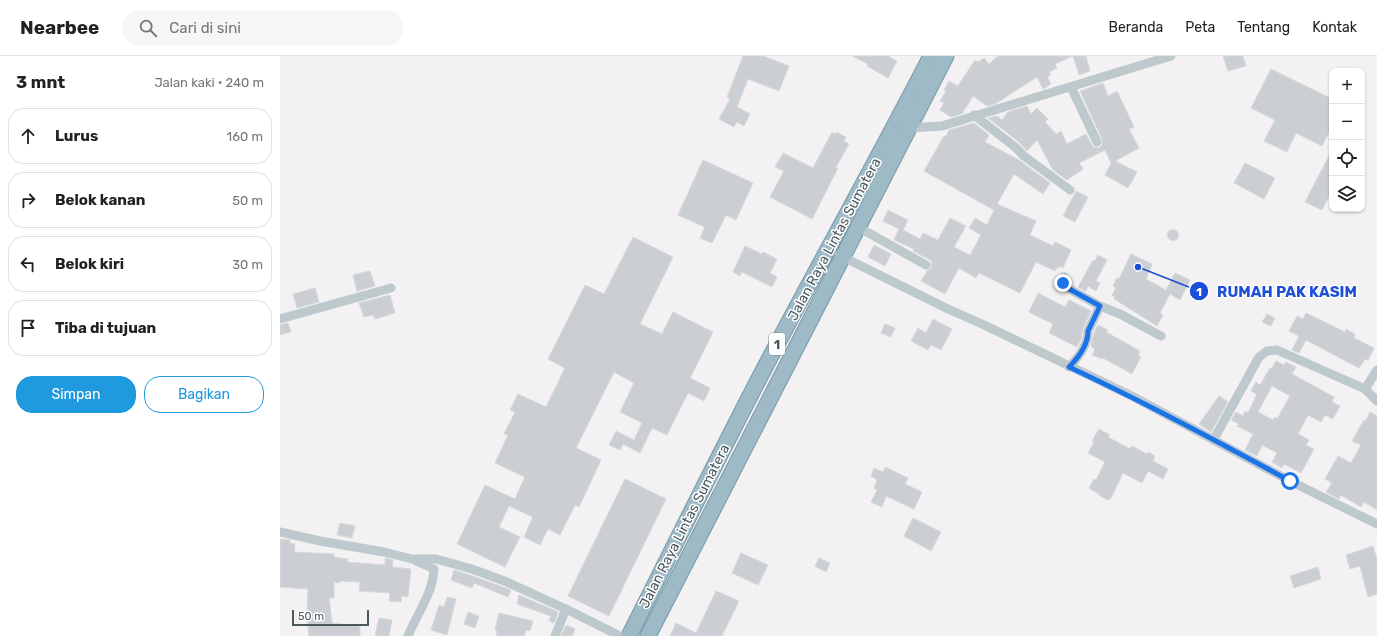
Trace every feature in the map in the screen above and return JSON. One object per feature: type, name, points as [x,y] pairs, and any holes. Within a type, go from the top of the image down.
[{"type":"highway","name":"Jalan Raya Lintas Sumatera","points":[[648,636],[779,378],[858,227],[932,56]]},
{"type":"highway","name":"Jalan Raya Lintas Sumatera","points":[[629,636],[827,249],[946,56]]},
{"type":"street","points":[[903,126],[942,126],[1171,56]]},
{"type":"street","points":[[1071,87],[1097,142]]},
{"type":"street","points":[[974,115],[1015,147],[1024,156],[1070,190]]},
{"type":"street","points":[[858,227],[926,265]]},
{"type":"street","points":[[827,249],[948,309],[1132,396],[1290,481],[1377,524]]},
{"type":"street","points":[[1064,277],[1063,285],[1100,306],[1120,314],[1160,336]]},
{"type":"street","points":[[280,319],[391,288]]},
{"type":"street","points":[[1069,367],[1078,358],[1084,347],[1088,331],[1100,306]]},
{"type":"street","points":[[1214,439],[1259,357],[1267,351],[1277,350],[1364,389],[1377,401]]},
{"type":"street","points":[[1364,389],[1377,370]]},
{"type":"street","points":[[280,532],[320,541],[384,552],[412,559],[434,568],[433,578],[426,601],[408,636]]},
{"type":"street","points":[[412,559],[436,559],[472,569],[507,582],[620,636]]},
{"type":"street","points":[[555,636],[566,609]]},
{"type":"building","points":[[743,56],[763,56],[789,66],[779,91],[748,79],[737,107],[750,114],[744,126],[737,122],[734,127],[719,119],[730,99],[727,97]]},
{"type":"building","points":[[852,56],[888,56],[897,61],[888,78],[867,66],[868,64]]},
{"type":"building","points":[[998,56],[1073,56],[1055,64],[1057,68],[1049,72],[1051,75],[1047,77],[1051,84],[1043,89],[1037,77],[995,104],[987,106],[973,96],[963,112],[964,113],[951,117],[940,110],[944,103],[940,101],[946,91],[944,90],[949,81],[958,86],[975,60],[978,62],[984,58],[989,64]]},
{"type":"building","points":[[1073,56],[1086,56],[1090,71],[1079,75]]},
{"type":"building","points":[[1223,56],[1243,56],[1246,66],[1228,71]]},
{"type":"building","points":[[1271,69],[1329,98],[1329,132],[1322,146],[1296,133],[1287,152],[1264,141],[1275,120],[1251,108]]},
{"type":"building","points":[[1103,83],[1108,96],[1117,91],[1134,127],[1129,129],[1139,148],[1115,161],[1137,172],[1128,188],[1105,175],[1111,163],[1105,150],[1079,163],[1083,169],[1067,180],[1053,170],[1037,140],[1027,151],[1019,142],[988,118],[997,116],[1002,120],[1008,112],[1027,106],[1031,114],[1037,108],[1048,119],[1045,122],[1056,134],[1061,131],[1067,144],[1086,134],[1093,147],[1099,148],[1102,145],[1102,139],[1080,91]]},
{"type":"building","points":[[974,123],[989,135],[985,142],[1019,160],[1050,183],[1043,194],[1014,174],[997,204],[1036,221],[1030,235],[1053,246],[1055,242],[1071,250],[1063,268],[1059,266],[1055,271],[1036,262],[1020,293],[979,273],[976,278],[959,268],[945,294],[921,281],[927,271],[931,268],[932,261],[913,251],[914,249],[894,240],[899,229],[883,221],[888,210],[908,220],[903,230],[920,239],[923,233],[938,240],[950,218],[966,226],[954,247],[970,255],[981,235],[969,228],[975,218],[987,225],[995,208],[994,210],[924,171],[949,130]]},
{"type":"building","points":[[832,132],[835,134],[836,132],[846,137],[844,141],[849,144],[836,167],[838,168],[812,219],[770,197],[784,171],[775,167],[783,153],[813,168]]},
{"type":"building","points":[[1329,156],[1329,196],[1322,210],[1305,202]]},
{"type":"building","points":[[703,160],[753,183],[736,220],[726,215],[712,243],[700,238],[705,227],[678,215]]},
{"type":"building","points":[[1245,163],[1275,178],[1264,199],[1234,183]]},
{"type":"building","points":[[1076,191],[1088,197],[1075,222],[1063,216]]},
{"type":"building","points":[[1173,229],[1177,231],[1179,235],[1177,239],[1173,241],[1169,239],[1167,235],[1169,231]]},
{"type":"building","points":[[633,237],[673,257],[640,324],[662,334],[673,312],[713,332],[690,378],[710,388],[704,401],[688,393],[667,435],[652,428],[640,453],[623,444],[620,450],[609,445],[616,431],[634,440],[642,423],[620,412],[634,383],[614,372],[576,448],[601,460],[579,507],[575,505],[560,535],[548,529],[540,545],[524,537],[533,517],[509,506],[499,527],[520,537],[505,567],[457,544],[485,485],[515,499],[525,477],[495,463],[508,435],[504,434],[515,412],[510,410],[518,394],[546,407],[565,368],[548,359],[585,285],[604,294]]},
{"type":"building","points":[[874,245],[891,254],[885,266],[868,257]]},
{"type":"building","points":[[745,246],[762,254],[763,252],[777,259],[770,273],[777,277],[772,287],[742,272],[740,276],[733,272]]},
{"type":"building","points":[[1131,254],[1152,264],[1146,279],[1166,290],[1175,273],[1190,280],[1180,300],[1170,294],[1160,313],[1163,315],[1157,326],[1114,299],[1115,297],[1112,295],[1116,288],[1113,286],[1117,278],[1119,279]]},
{"type":"building","points":[[1098,255],[1107,260],[1096,281],[1100,283],[1096,291],[1088,286],[1086,291],[1078,287],[1093,260],[1095,261]]},
{"type":"building","points":[[370,271],[375,286],[357,291],[353,275]]},
{"type":"building","points":[[315,288],[319,302],[297,308],[293,294]]},
{"type":"building","points":[[1038,293],[1065,307],[1069,300],[1091,311],[1083,328],[1081,339],[1077,347],[1049,333],[1053,324],[1029,312]]},
{"type":"building","points":[[390,295],[395,313],[375,319],[373,315],[364,317],[359,303]]},
{"type":"building","points":[[1306,313],[1345,332],[1346,329],[1355,334],[1354,338],[1374,348],[1368,360],[1365,359],[1359,368],[1306,340],[1299,353],[1292,350],[1299,336],[1289,331],[1297,316],[1303,319]]},
{"type":"building","points":[[1267,314],[1275,318],[1271,326],[1262,322]]},
{"type":"building","points":[[933,319],[952,329],[941,350],[931,345],[928,350],[911,341],[918,328],[926,333]]},
{"type":"building","points":[[288,323],[291,332],[280,335],[280,325]]},
{"type":"building","points":[[885,324],[895,328],[891,337],[881,333]]},
{"type":"building","points":[[1098,325],[1108,330],[1106,332],[1140,351],[1138,355],[1141,357],[1132,374],[1103,358],[1102,359],[1092,355],[1095,349],[1091,346],[1094,333]]},
{"type":"building","points":[[1276,361],[1284,365],[1286,362],[1296,367],[1292,374],[1334,397],[1332,402],[1340,406],[1333,419],[1325,415],[1321,422],[1308,415],[1298,434],[1309,440],[1306,445],[1314,449],[1301,473],[1284,464],[1282,468],[1272,462],[1277,453],[1262,445],[1257,456],[1245,450],[1253,434],[1237,426],[1239,424],[1231,420],[1236,412],[1243,416],[1245,411],[1248,413],[1257,394],[1251,391],[1256,382],[1260,385],[1270,368],[1272,368]],"holes":[[[1272,386],[1290,396],[1277,419],[1275,417],[1273,420],[1258,412]]]},
{"type":"building","points":[[1219,396],[1228,402],[1211,432],[1199,424]]},
{"type":"building","points":[[1370,412],[1377,416],[1377,510],[1364,502],[1361,507],[1341,495],[1339,499],[1326,492],[1332,483],[1325,479],[1338,456],[1351,463],[1361,445],[1352,441]]},
{"type":"building","points":[[1099,429],[1110,435],[1108,437],[1130,449],[1132,446],[1147,454],[1148,452],[1155,456],[1153,461],[1168,469],[1163,479],[1148,471],[1142,483],[1123,473],[1109,500],[1100,496],[1089,488],[1094,479],[1096,480],[1105,462],[1088,453],[1094,442],[1092,441]]},
{"type":"building","points":[[885,467],[908,478],[905,484],[922,492],[914,509],[886,496],[882,507],[871,502],[877,490],[874,488],[877,480],[871,476],[874,468],[883,472]]},
{"type":"building","points":[[625,479],[666,499],[609,616],[568,596]]},
{"type":"building","points":[[913,518],[941,532],[931,551],[904,536]]},
{"type":"building","points":[[340,523],[355,526],[352,538],[337,535]]},
{"type":"building","points":[[280,539],[290,540],[290,543],[295,544],[294,552],[334,554],[334,557],[348,559],[347,562],[385,565],[385,558],[393,560],[392,567],[411,569],[408,597],[402,596],[401,602],[389,601],[390,593],[359,591],[360,582],[334,582],[334,598],[329,598],[332,623],[360,626],[360,636],[309,636],[307,618],[308,589],[280,587]]},
{"type":"building","points":[[1373,546],[1377,559],[1377,594],[1368,597],[1360,566],[1350,569],[1346,555]]},
{"type":"building","points":[[741,553],[768,565],[758,585],[732,573]]},
{"type":"building","points":[[819,558],[830,563],[826,572],[815,566]]},
{"type":"building","points":[[1318,567],[1321,579],[1294,588],[1290,576]]},
{"type":"building","points":[[454,570],[511,590],[508,597],[474,583],[472,588],[451,580]]},
{"type":"building","points":[[716,591],[739,601],[722,636],[670,636],[676,623],[696,633]]},
{"type":"building","points":[[519,595],[558,612],[554,623],[549,621],[551,616],[517,604]]},
{"type":"building","points":[[447,597],[456,599],[447,635],[431,630],[439,605],[444,607]]},
{"type":"building","points":[[468,612],[479,616],[475,628],[464,624]]},
{"type":"building","points":[[499,613],[533,621],[530,631],[526,630],[524,636],[496,636],[497,631],[495,630]]},
{"type":"building","points":[[379,618],[392,620],[389,636],[375,636]]},
{"type":"building","points":[[566,625],[575,629],[572,636],[561,636]]},
{"type":"place","name":"RUMAH PAK KASIM","points":[[1138,267]]},
{"type":"route","points":[[1063,283],[1064,286],[1100,306],[1088,331],[1084,347],[1078,358],[1069,367],[1132,396],[1181,421],[1290,481]]}]
